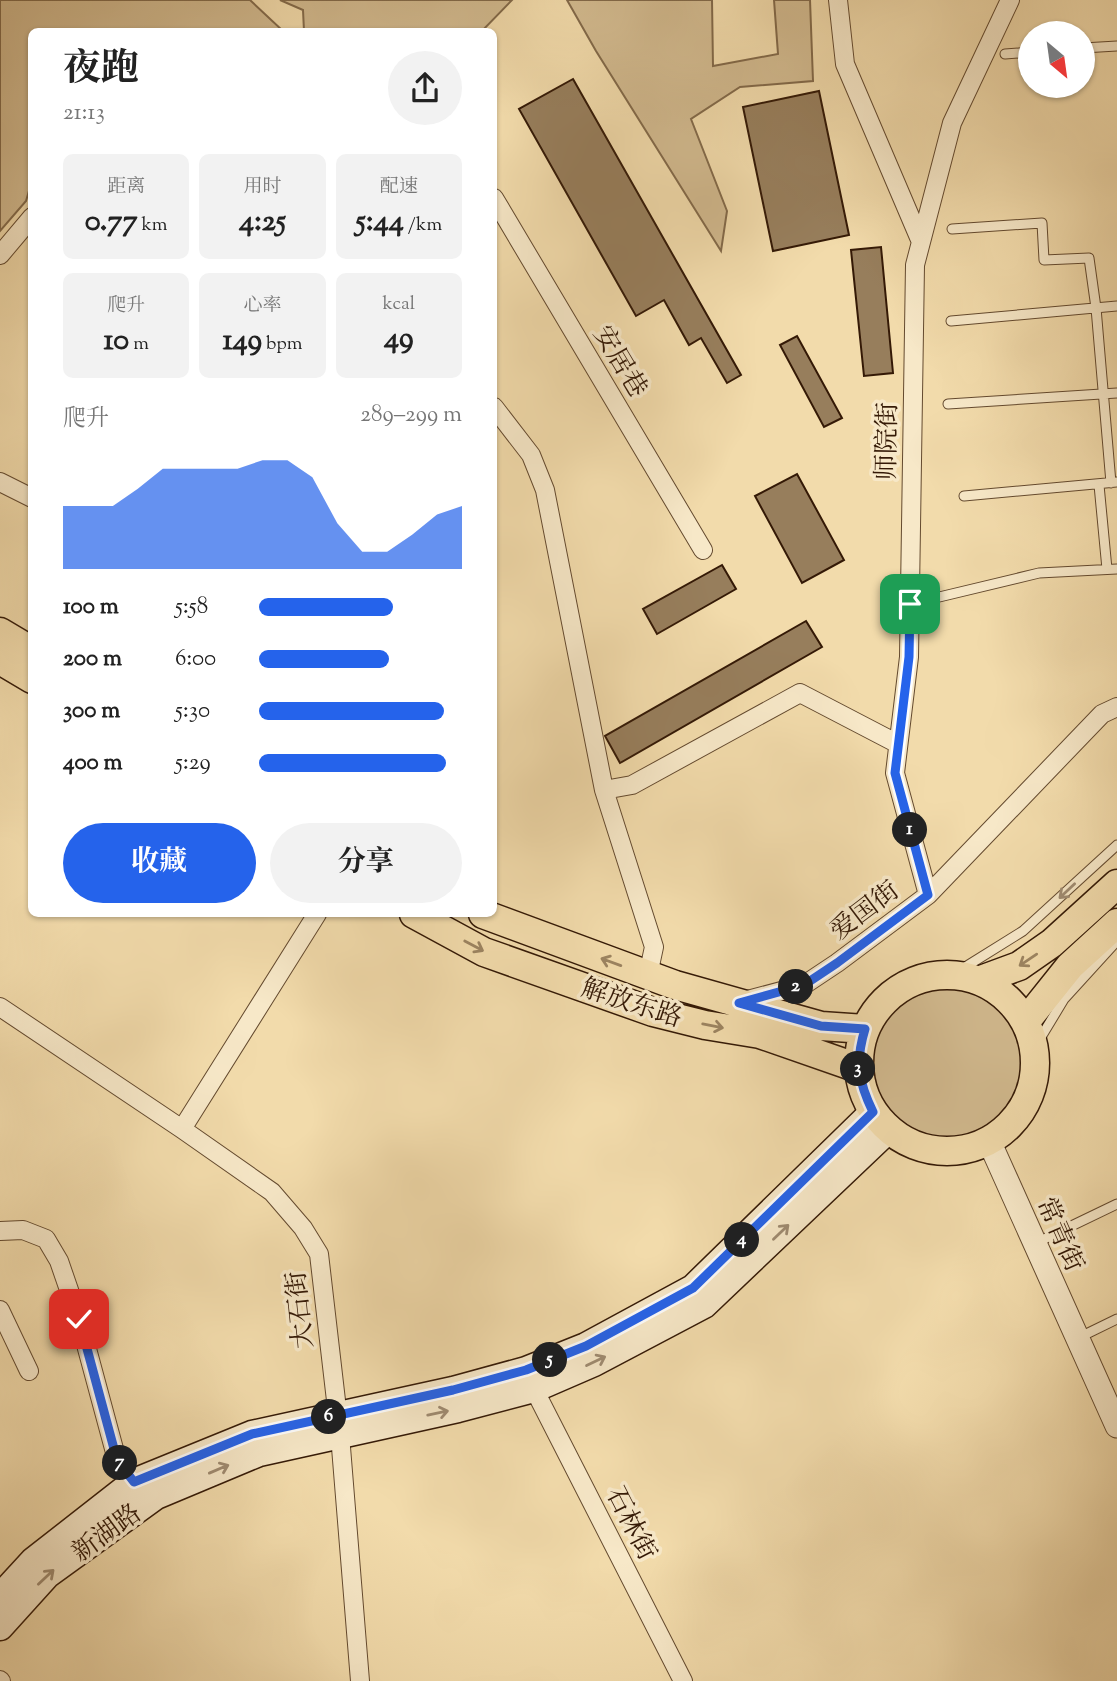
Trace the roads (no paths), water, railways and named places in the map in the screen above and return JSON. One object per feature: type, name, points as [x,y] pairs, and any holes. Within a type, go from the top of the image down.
[{"type":"main road","points":[[0,632],[28,649]]},
{"type":"main road","points":[[0,660],[28,677]]},
{"type":"main road","points":[[967,977],[1010,999],[1030,1034],[1035,1075],[1027,1101],[1011,1124],[989,1141],[964,1150],[937,1151],[911,1144],[881,1121],[863,1091],[858,1068],[859,1048],[865,1029],[880,1005],[901,987],[926,977],[967,977],[1019,967],[1052,943],[1117,884]]},
{"type":"main road","name":"解放东路","points":[[420,917],[484,952],[653,1012],[705,1025],[760,1034],[858,1068]]},
{"type":"main road","name":"解放东路","points":[[491,917],[675,985],[821,1026],[865,1029]]},
{"type":"main road","points":[[1030,1034],[1070,966],[1117,923]]},
{"type":"main road","name":"新湖路","points":[[0,1597],[33,1561],[145,1489],[339,1425],[530,1380],[693,1288],[881,1121]]},
{"type":"main road","name":"新湖路","points":[[0,1627],[47,1575],[145,1489]]},
{"type":"street","points":[[838,0],[845,64],[921,242]]},
{"type":"street","name":"师院街","points":[[928,895],[895,773],[909,657],[915,265],[952,123],[1010,0]]},
{"type":"street","name":"安居巷","points":[[497,203],[704,551]]},
{"type":"street","points":[[0,255],[28,222]]},
{"type":"street","points":[[497,411],[531,455],[545,490],[604,790],[654,947],[648,975]]},
{"type":"street","points":[[0,482],[28,496]]},
{"type":"street","points":[[604,790],[632,785],[800,693],[898,744]]},
{"type":"street","name":"爱国街","points":[[739,1003],[804,985],[928,895],[1102,714],[1117,706]]},
{"type":"street","points":[[182,1129],[315,917]]},
{"type":"street","name":"大石街","points":[[0,1007],[272,1192],[303,1228],[319,1254],[339,1425],[360,1681]]},
{"type":"street","name":"常青街","points":[[989,1141],[1116,1424]]},
{"type":"street","points":[[0,1231],[23,1230],[46,1238],[59,1261],[79,1319],[117,1460],[145,1489]]},
{"type":"street","points":[[0,1310],[29,1371]]},
{"type":"street","name":"石林街","points":[[530,1380],[683,1681]]},
{"type":"lane","points":[[1096,47],[1117,46]]},
{"type":"lane","points":[[1005,54],[1018,53]]},
{"type":"lane","points":[[952,229],[1042,223],[1044,260],[1089,258],[1114,483],[964,496]]},
{"type":"lane","points":[[951,321],[1117,306]]},
{"type":"lane","points":[[948,404],[1117,393]]},
{"type":"lane","points":[[910,604],[1039,573],[1112,569],[1099,485]]},
{"type":"lane","points":[[967,977],[1023,931],[1117,845]]},
{"type":"lane","points":[[1030,1034],[1117,941]]},
{"type":"lane","points":[[1034,1244],[1117,1205]]},
{"type":"lane","points":[[1076,1339],[1117,1319]]}]
